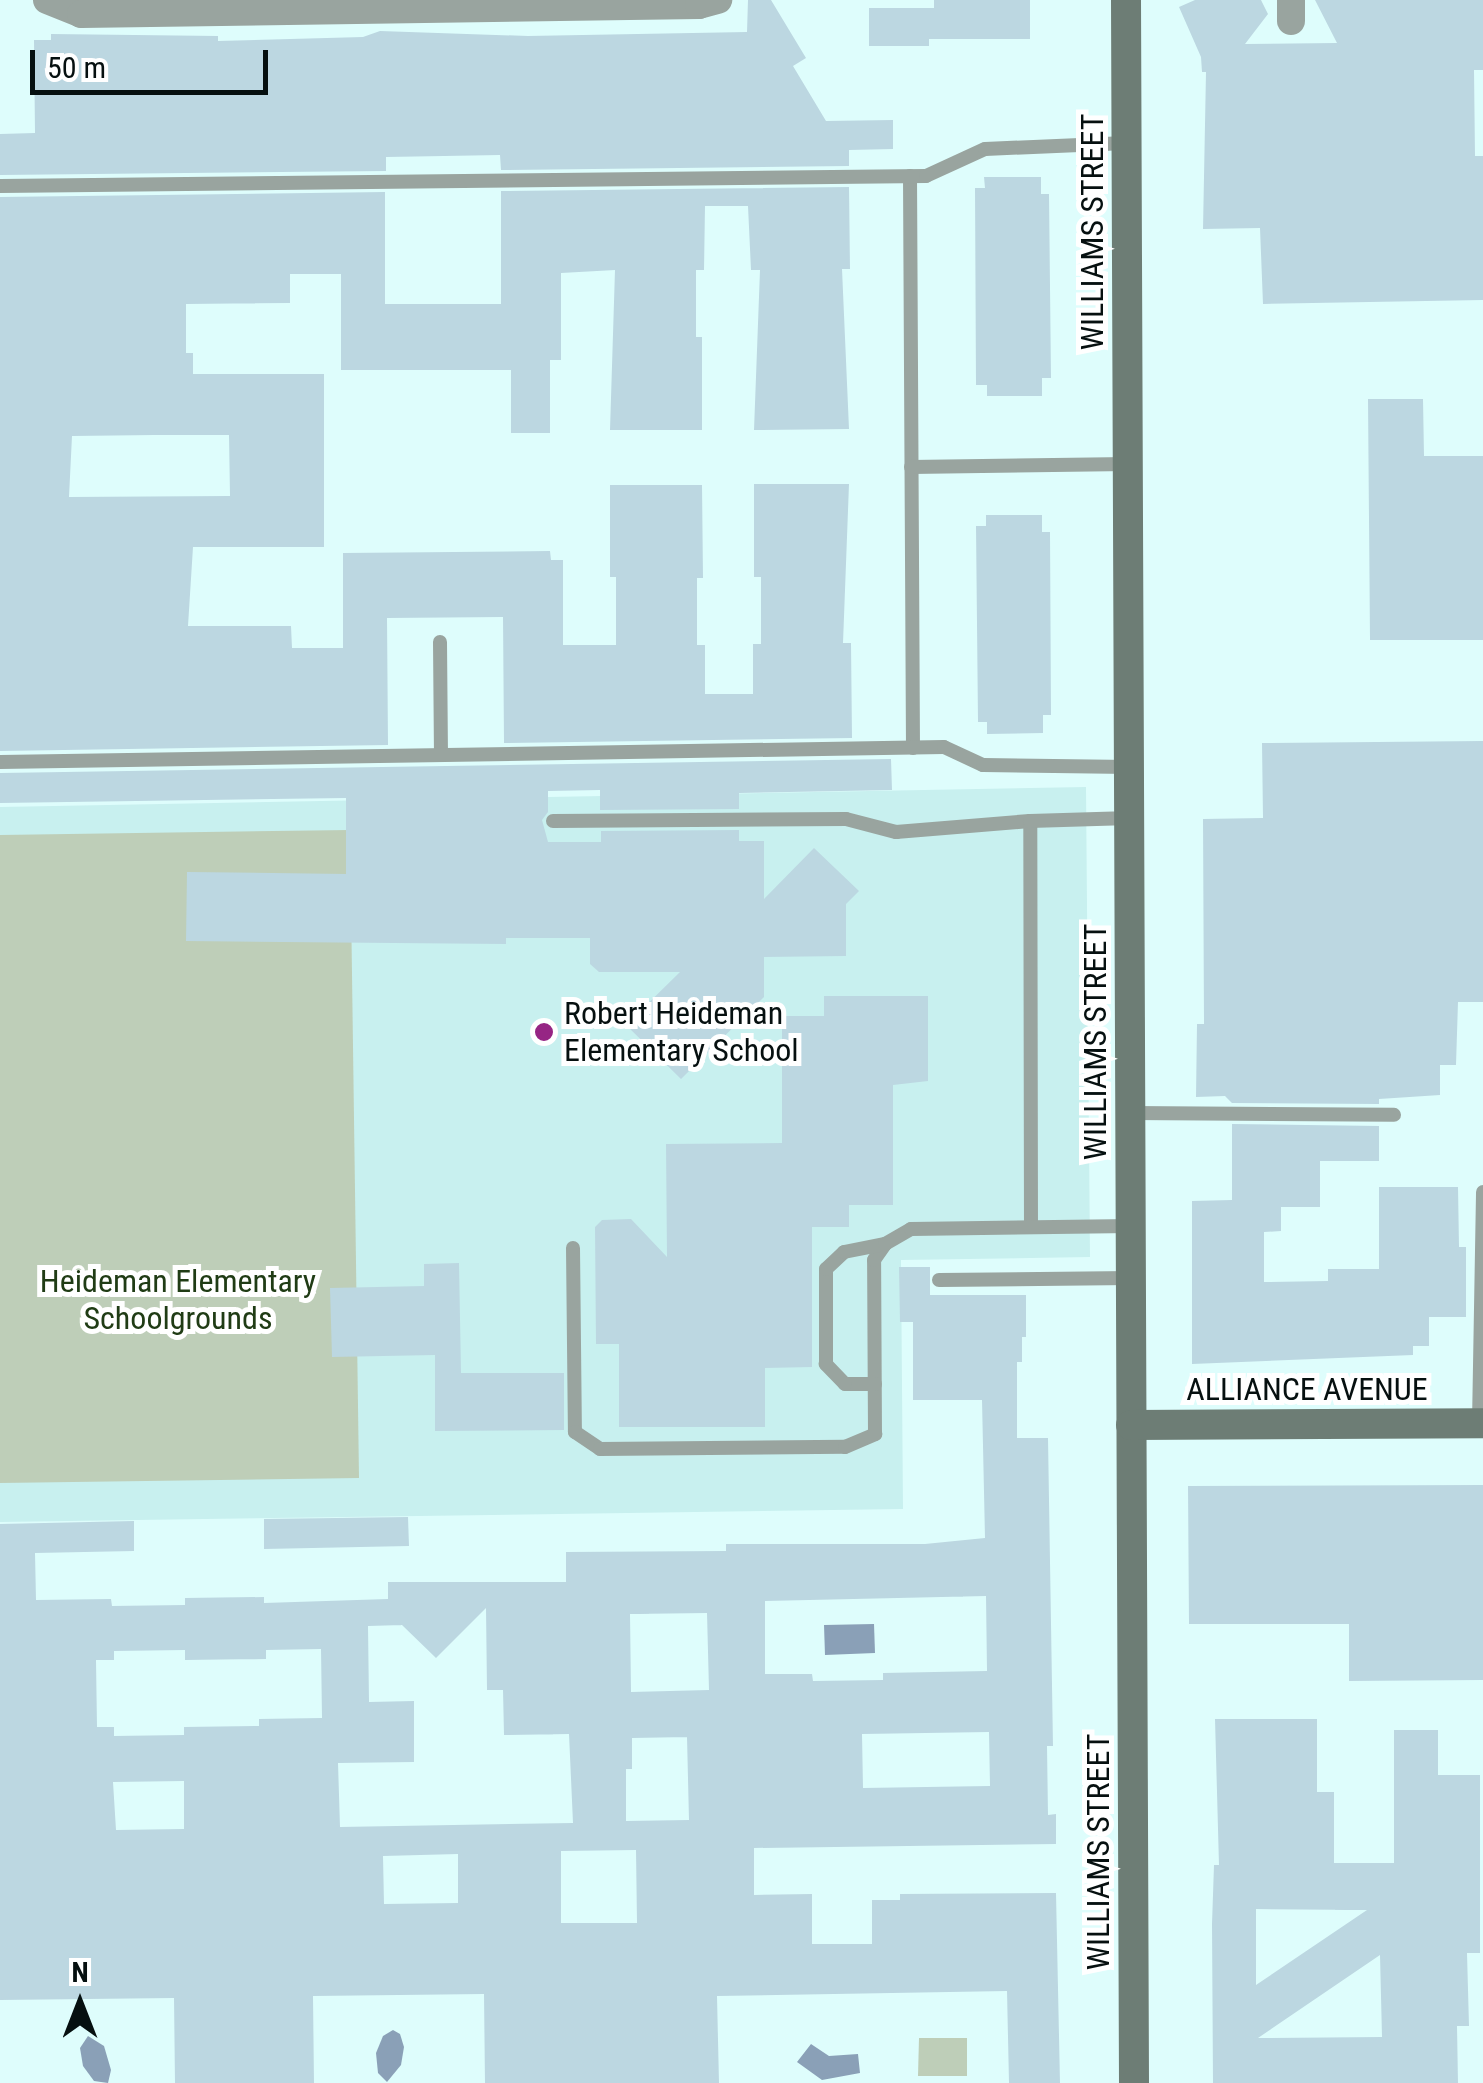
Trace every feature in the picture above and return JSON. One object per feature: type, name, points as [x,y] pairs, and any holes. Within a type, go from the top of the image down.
[{"type":"street","name":"WILLIAMS STREET","points":[[1126,0],[1134,2083]]},
{"type":"street","points":[[52,4],[81,14],[716,2]]},
{"type":"street","name":"ALLIANCE AVENUE","points":[[1131,1425],[1481,1423]]},
{"type":"lane","points":[[0,186],[926,176],[985,149],[1126,144]]},
{"type":"lane","points":[[910,176],[913,748]]},
{"type":"lane","points":[[912,467],[1128,464]]},
{"type":"lane","points":[[440,642],[441,755]]},
{"type":"lane","points":[[0,762],[944,747],[983,765],[1129,767]]},
{"type":"lane","points":[[553,822],[846,819],[896,832],[1130,818]]},
{"type":"lane","points":[[1030,821],[1032,1227]]},
{"type":"lane","points":[[1131,1113],[1394,1114]]},
{"type":"lane","points":[[1481,1423],[1483,1192]]},
{"type":"lane","points":[[573,1248],[574,1432],[600,1449],[845,1447],[875,1434],[874,1260],[886,1244],[910,1229],[1131,1226]]},
{"type":"lane","points":[[875,1384],[844,1384],[826,1364],[826,1269],[844,1252],[886,1244]]},
{"type":"lane","points":[[939,1280],[1131,1278]]},
{"type":"shaded area","name":"Robert Heideman Elementary School","points":[[1086,787],[1090,1257],[901,1260],[903,1509],[0,1522],[0,807]]},
{"type":"shaded area","points":[[874,1624],[875,1653],[825,1655],[824,1625]]},
{"type":"shaded area","points":[[393,2030],[400,2034],[404,2047],[401,2065],[387,2082],[378,2073],[376,2053],[383,2036]]},
{"type":"shaded area","points":[[88,2036],[104,2046],[111,2070],[108,2083],[94,2081],[83,2066],[80,2048]]},
{"type":"shaded area","points":[[811,2044],[829,2056],[858,2054],[860,2073],[822,2080],[797,2062]]},
{"type":"green space","name":"Heideman Elementary Schoolgrounds","points":[[350,830],[359,1478],[0,1483],[0,835]]},
{"type":"green space","points":[[919,2038],[967,2038],[967,2076],[918,2076]]},
{"type":"building","points":[[748,0],[771,0],[806,58],[793,66],[826,121],[893,120],[893,149],[849,150],[849,166],[501,170],[500,155],[386,157],[386,171],[0,175],[0,134],[35,133],[34,40],[51,40],[51,34],[218,36],[218,41],[363,37],[380,31],[528,36],[747,32]]},
{"type":"building","points":[[934,0],[1030,0],[1030,39],[929,39],[929,46],[869,46],[869,8],[934,8]]},
{"type":"building","points":[[1195,0],[1261,0],[1268,14],[1245,44],[1337,43],[1315,0],[1483,0],[1483,70],[1474,70],[1475,156],[1483,156],[1483,300],[1263,304],[1260,228],[1203,229],[1206,72],[1202,72],[1201,57],[1179,7]]},
{"type":"building","points":[[984,177],[1041,177],[1041,194],[1049,194],[1051,378],[1042,378],[1042,396],[987,396],[987,385],[976,385],[975,188],[985,188]]},
{"type":"building","points":[[849,187],[850,269],[842,269],[849,429],[754,430],[760,270],[751,270],[748,206],[705,206],[704,270],[696,270],[696,337],[702,337],[702,430],[610,430],[615,270],[561,273],[561,360],[550,360],[550,433],[511,433],[511,370],[341,370],[341,274],[290,274],[290,303],[186,304],[186,353],[193,353],[193,374],[324,374],[324,547],[193,547],[188,626],[291,626],[292,648],[343,648],[343,553],[550,551],[551,560],[563,560],[563,645],[616,645],[616,577],[610,577],[610,485],[702,485],[703,578],[697,578],[697,645],[705,645],[705,694],[753,694],[753,644],[761,644],[761,577],[754,577],[754,484],[849,484],[843,643],[851,643],[852,738],[504,743],[503,617],[387,618],[388,745],[0,751],[0,197],[385,192],[385,304],[501,304],[501,191]],"holes":[[[229,435],[230,496],[69,497],[72,436]]]},
{"type":"building","points":[[1368,399],[1423,399],[1424,456],[1483,456],[1483,640],[1370,640]]},
{"type":"building","points":[[986,515],[1042,515],[1042,532],[1050,532],[1051,715],[1043,715],[1043,733],[987,734],[987,722],[978,722],[976,526],[986,526]]},
{"type":"building","points":[[1483,741],[1483,1002],[1458,1002],[1456,1065],[1440,1065],[1440,1095],[1379,1099],[1379,1104],[1232,1103],[1225,1096],[1196,1097],[1197,1024],[1204,1024],[1203,819],[1263,818],[1262,743]]},
{"type":"building","points":[[891,759],[892,790],[739,793],[739,809],[600,810],[600,790],[548,791],[548,812],[542,820],[548,842],[601,842],[601,831],[739,830],[739,841],[764,841],[764,899],[814,848],[859,891],[846,904],[846,956],[764,957],[764,997],[681,1079],[626,1025],[680,972],[599,972],[590,964],[590,938],[506,938],[506,944],[186,941],[187,872],[346,874],[346,798],[0,803],[0,773]]},
{"type":"building","points":[[824,996],[928,996],[928,1081],[893,1085],[893,1205],[849,1205],[849,1227],[812,1227],[812,1367],[765,1368],[765,1427],[619,1427],[619,1344],[596,1344],[595,1227],[602,1220],[631,1219],[667,1257],[666,1144],[782,1143],[782,1016],[824,1016]]},
{"type":"building","points":[[1232,1124],[1379,1126],[1379,1161],[1320,1161],[1320,1207],[1281,1207],[1281,1231],[1264,1232],[1264,1282],[1328,1281],[1328,1269],[1379,1269],[1379,1187],[1458,1187],[1459,1247],[1466,1247],[1466,1317],[1429,1317],[1429,1346],[1413,1346],[1413,1355],[1192,1364],[1192,1201],[1232,1200]]},
{"type":"building","points":[[459,1263],[461,1373],[564,1373],[564,1430],[435,1431],[435,1355],[332,1357],[330,1288],[424,1286],[424,1264]]},
{"type":"building","points":[[899,1267],[930,1267],[930,1295],[1026,1295],[1026,1337],[1022,1337],[1022,1362],[1017,1362],[1017,1438],[1048,1438],[1053,1746],[1047,1746],[1048,1815],[1056,1814],[1056,1844],[754,1848],[754,1895],[812,1894],[812,1944],[872,1944],[872,1900],[900,1900],[900,1894],[1056,1893],[1060,2083],[1009,2083],[1007,1991],[717,1996],[719,2083],[485,2083],[484,1994],[313,1996],[314,2083],[175,2083],[174,1998],[0,2000],[0,1524],[134,1521],[134,1551],[35,1553],[36,1600],[111,1599],[112,1606],[185,1605],[185,1598],[264,1597],[264,1603],[388,1599],[388,1582],[566,1582],[566,1552],[726,1551],[726,1544],[925,1544],[985,1538],[982,1400],[913,1400],[913,1322],[900,1322]],"holes":[[[986,1596],[987,1671],[883,1673],[883,1680],[813,1681],[812,1674],[765,1674],[765,1601]],[[486,1608],[487,1690],[503,1690],[504,1735],[569,1734],[573,1823],[340,1827],[338,1763],[414,1762],[414,1701],[369,1702],[368,1626],[402,1625],[436,1658]],[[707,1613],[709,1690],[631,1692],[630,1614]],[[321,1649],[322,1718],[259,1719],[259,1726],[184,1727],[184,1735],[114,1736],[114,1727],[97,1727],[96,1660],[114,1660],[114,1651],[185,1650],[185,1660],[266,1659],[266,1650]],[[989,1732],[990,1786],[863,1788],[862,1734]],[[687,1737],[689,1820],[626,1821],[626,1769],[632,1769],[632,1738]],[[184,1781],[184,1829],[116,1830],[113,1782]],[[636,1850],[637,1923],[561,1923],[561,1851]],[[458,1854],[458,1903],[384,1904],[383,1856]]]},
{"type":"building","points":[[1483,1485],[1483,1680],[1349,1681],[1349,1624],[1189,1624],[1188,1486]]},
{"type":"building","points":[[408,1517],[409,1546],[264,1549],[264,1519]]},
{"type":"building","points":[[1215,1719],[1317,1719],[1317,1792],[1334,1792],[1334,1863],[1394,1863],[1394,1730],[1438,1730],[1438,1775],[1480,1775],[1480,1953],[1467,1953],[1469,2026],[1457,2026],[1458,2083],[1213,2083],[1212,1924],[1214,1865],[1219,1865]],"holes":[[[1256,1909],[1367,1910],[1256,1985]],[[1380,1955],[1382,2037],[1258,2038]]]},
{"type":"place","name":"Robert Heideman Elementary School","points":[[544,1032]]}]
